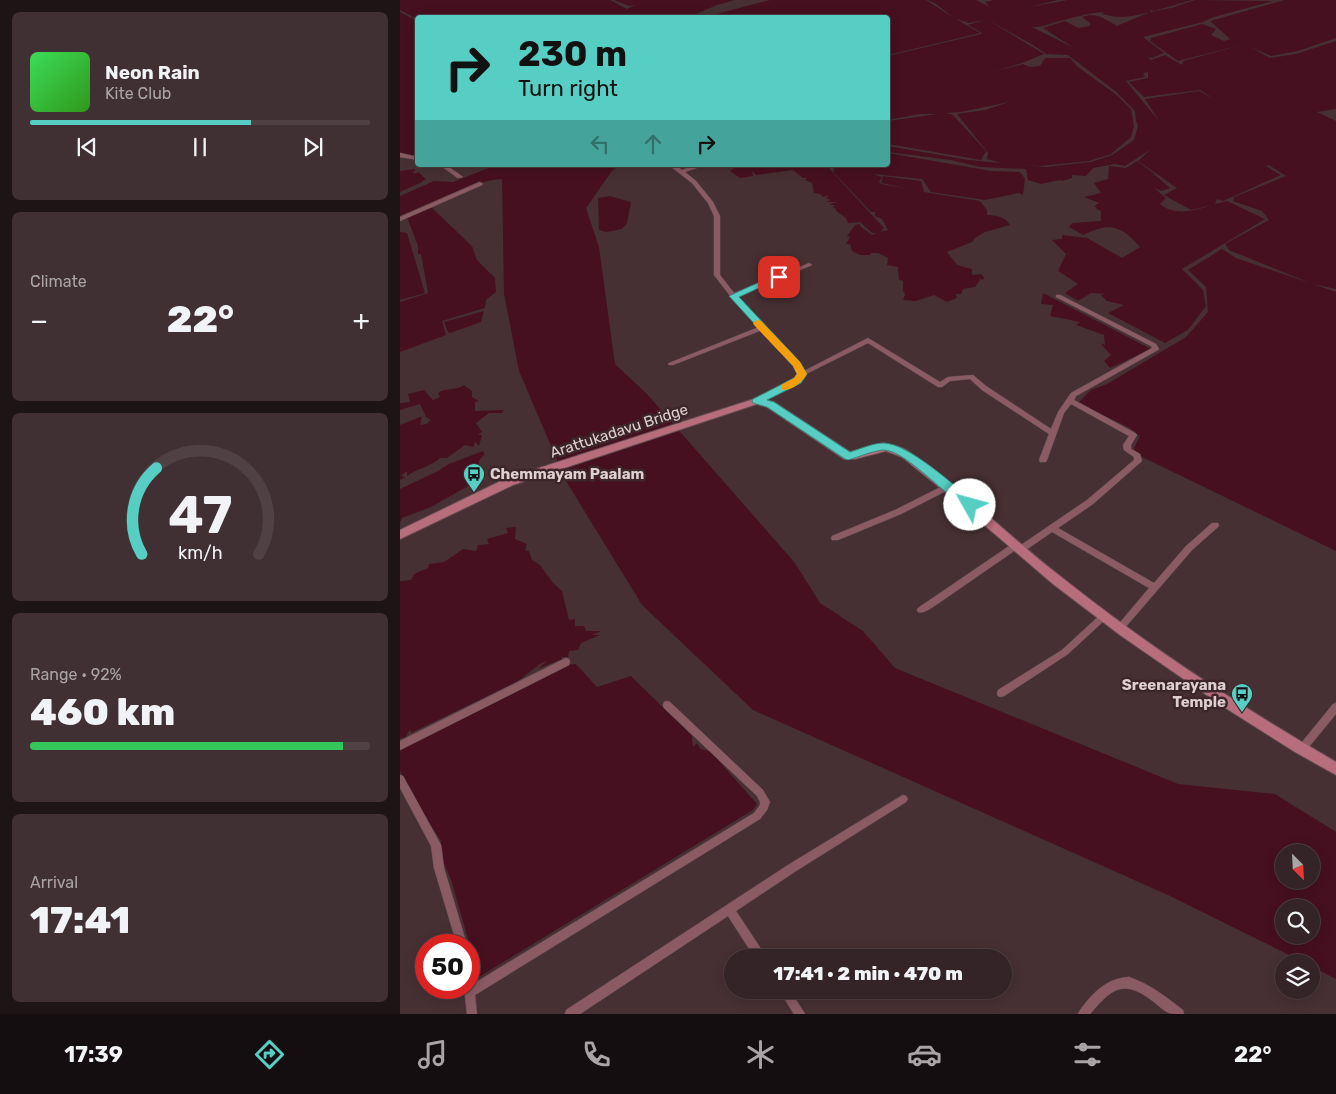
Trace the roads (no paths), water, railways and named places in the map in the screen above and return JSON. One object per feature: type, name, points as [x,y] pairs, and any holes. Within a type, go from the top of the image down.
[{"type":"main road","name":"Arattukadavu Bridge","points":[[400,535],[509,482],[757,401]]},
{"type":"main road","points":[[757,401],[770,404],[848,456],[883,446],[898,450],[981,513],[1018,548],[1155,654],[1301,750],[1336,769]]},
{"type":"street","points":[[400,156],[415,158]]},
{"type":"street","points":[[446,167],[460,177]]},
{"type":"street","points":[[675,167],[704,193],[717,216],[718,275],[733,296],[797,364],[802,374]]},
{"type":"street","points":[[682,172],[696,167]]},
{"type":"street","points":[[400,219],[480,184]]},
{"type":"street","points":[[733,296],[809,265]]},
{"type":"street","points":[[1043,460],[1061,412],[1074,395],[1156,349],[1154,345],[1058,296]]},
{"type":"street","points":[[671,364],[762,328]]},
{"type":"street","points":[[757,401],[798,380],[802,374],[868,340],[940,385],[948,379],[971,377],[984,388],[1052,433]]},
{"type":"street","points":[[920,610],[960,586],[973,573],[1053,529],[1090,502],[1138,461],[1137,456],[1128,450],[1127,445],[1133,435],[1070,401]]},
{"type":"street","points":[[835,538],[898,512],[947,487]]},
{"type":"street","points":[[1120,628],[1188,548],[1215,525]]},
{"type":"street","points":[[1053,529],[1154,587]]},
{"type":"street","points":[[1001,693],[1066,652],[1104,616]]},
{"type":"street","points":[[400,746],[566,662]]},
{"type":"street","points":[[480,982],[758,816],[766,807],[766,801],[760,793],[667,705]]},
{"type":"street","points":[[1301,750],[1336,707]]},
{"type":"street","points":[[400,779],[436,845],[439,868],[459,934]]},
{"type":"street","points":[[570,1014],[903,799]]},
{"type":"street","points":[[730,909],[756,949]]},
{"type":"street","points":[[1083,1014],[1099,994],[1112,984],[1127,981],[1150,993],[1179,1014]]},
{"type":"street","points":[[470,999],[472,1014]]},
{"type":"street","points":[[790,999],[800,1014]]},
{"type":"place","name":"Chemmayam Paalam","points":[[474,493]]},
{"type":"place","name":"Sreenarayana Temple","points":[[1242,713]]}]
